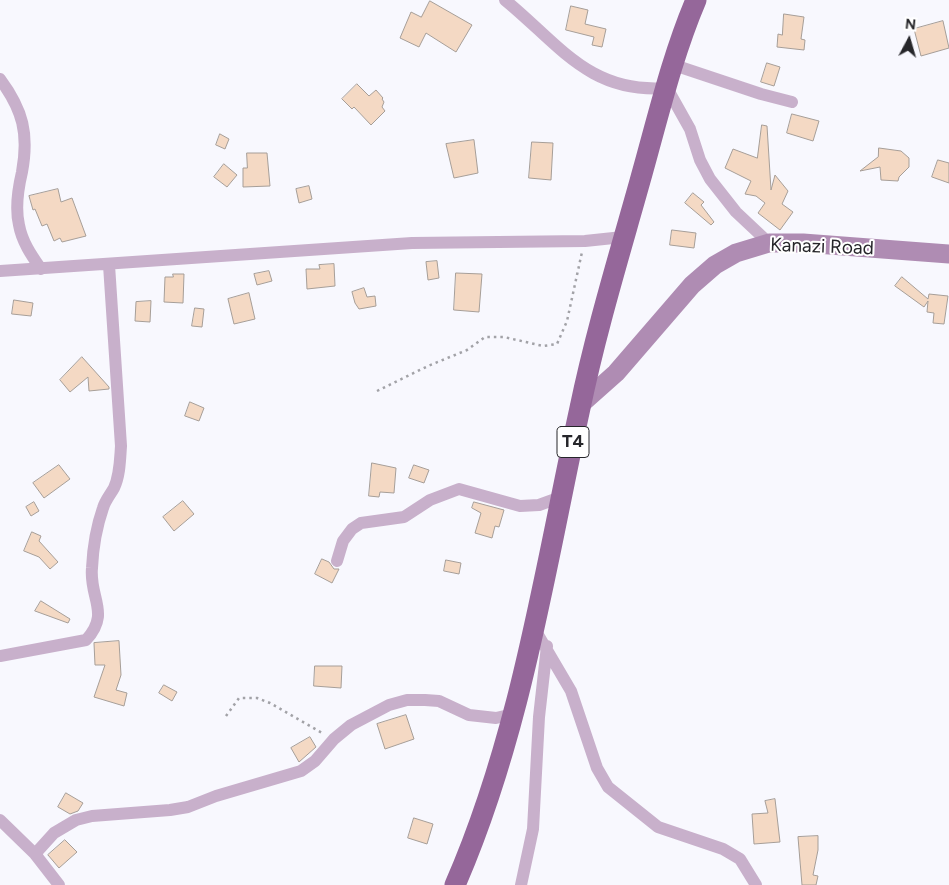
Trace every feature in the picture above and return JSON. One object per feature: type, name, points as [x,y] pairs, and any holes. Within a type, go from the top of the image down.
[{"type":"highway","name":"T4","points":[[455,885],[474,840],[513,714],[534,628],[580,406],[623,237],[674,65],[696,0]]},
{"type":"main road","name":"Kanazi Road","points":[[580,406],[616,373],[692,285],[715,265],[743,251],[769,243],[844,245],[949,254]]},
{"type":"street","points":[[505,0],[561,52],[588,71],[608,81],[644,90],[667,88],[690,129],[700,160],[710,179],[736,212],[769,243]]},
{"type":"street","points":[[674,65],[760,94],[792,102]]},
{"type":"street","points":[[0,79],[19,110],[26,133],[17,196],[18,225],[26,246],[41,269]]},
{"type":"street","points":[[0,271],[412,243],[585,241],[623,237]]},
{"type":"street","points":[[0,656],[86,640],[96,630],[100,617],[91,576],[94,537],[104,506],[115,486],[121,446],[109,265]]},
{"type":"street","points":[[337,561],[343,541],[352,529],[360,523],[404,517],[430,500],[452,491],[459,489],[474,492],[520,506],[539,505],[561,497]]},
{"type":"street","points":[[534,628],[547,646],[571,691],[596,768],[608,787],[658,827],[723,849],[740,859],[756,885]]},
{"type":"street","points":[[522,885],[533,829],[541,688],[547,646]]},
{"type":"street","points":[[35,854],[54,833],[76,820],[92,816],[188,807],[216,796],[301,771],[315,761],[334,740],[370,714],[407,700],[439,701],[469,715],[482,717],[496,718],[513,714]]},
{"type":"street","points":[[0,820],[35,854],[59,885]]},
{"type":"path","points":[[376,391],[467,350],[485,337],[504,337],[543,346],[557,344],[567,322],[585,241]]},
{"type":"path","points":[[226,716],[239,698],[257,698],[334,740]]},
{"type":"building","points":[[430,1],[472,25],[456,52],[426,33],[419,47],[400,38],[411,12],[421,17]]},
{"type":"building","points":[[571,6],[588,10],[585,24],[606,29],[602,47],[592,45],[594,37],[566,30]]},
{"type":"building","points":[[784,14],[804,17],[801,39],[805,40],[804,50],[777,47],[778,34],[782,35]]},
{"type":"building","points":[[943,21],[949,48],[921,56],[914,29]]},
{"type":"building","points":[[767,63],[780,67],[774,86],[761,82]]},
{"type":"building","points":[[357,84],[369,96],[376,90],[383,98],[382,107],[385,111],[371,125],[354,107],[352,109],[342,99]]},
{"type":"building","points":[[792,114],[819,121],[813,141],[787,133]]},
{"type":"building","points":[[762,125],[767,126],[771,190],[775,175],[788,191],[782,204],[793,212],[780,230],[758,213],[765,203],[756,196],[745,194],[751,181],[725,168],[733,149],[757,158]]},
{"type":"building","points":[[220,134],[229,139],[225,149],[216,145]]},
{"type":"building","points":[[474,140],[478,173],[454,178],[446,144]]},
{"type":"building","points":[[532,142],[553,143],[551,180],[529,178]]},
{"type":"building","points":[[879,148],[901,151],[909,158],[909,167],[899,177],[898,181],[881,180],[880,167],[860,171],[878,157]]},
{"type":"building","points":[[247,153],[267,153],[270,186],[243,187],[243,168],[247,168]]},
{"type":"building","points":[[938,160],[949,163],[949,183],[932,177]]},
{"type":"building","points":[[224,164],[237,175],[227,187],[214,177]]},
{"type":"building","points":[[309,186],[312,199],[299,203],[296,189]]},
{"type":"building","points":[[58,189],[61,202],[72,198],[86,236],[62,242],[60,238],[54,241],[47,224],[42,226],[35,209],[33,210],[29,196]]},
{"type":"building","points":[[693,193],[704,202],[701,205],[714,222],[711,225],[685,203]]},
{"type":"building","points":[[672,230],[696,233],[694,248],[670,245]]},
{"type":"building","points":[[437,261],[439,278],[428,280],[426,262]]},
{"type":"building","points":[[334,264],[335,286],[307,289],[306,269],[320,269],[319,265]]},
{"type":"building","points":[[269,271],[272,281],[257,285],[254,274]]},
{"type":"building","points":[[456,273],[482,274],[479,312],[454,310]]},
{"type":"building","points":[[173,274],[184,274],[183,303],[164,302],[165,277],[173,277]]},
{"type":"building","points":[[902,277],[928,299],[929,294],[948,296],[944,324],[933,323],[934,313],[927,312],[928,301],[924,307],[895,286]]},
{"type":"building","points":[[364,288],[367,297],[375,296],[376,306],[359,309],[355,303],[352,292]]},
{"type":"building","points":[[249,293],[255,319],[234,324],[228,299]]},
{"type":"building","points":[[14,300],[33,303],[31,316],[12,314]]},
{"type":"building","points":[[151,301],[150,322],[135,321],[136,302]]},
{"type":"building","points":[[195,308],[204,309],[202,327],[192,326]]},
{"type":"building","points":[[82,357],[109,389],[89,391],[88,377],[70,392],[60,380]]},
{"type":"building","points":[[190,402],[204,408],[199,421],[185,416]]},
{"type":"building","points":[[372,463],[396,468],[394,493],[380,492],[379,497],[369,496]]},
{"type":"building","points":[[59,465],[70,479],[44,498],[33,483]]},
{"type":"building","points":[[414,465],[429,470],[424,483],[409,478]]},
{"type":"building","points":[[183,501],[194,514],[174,531],[163,517]]},
{"type":"building","points":[[34,502],[39,511],[31,516],[26,507]]},
{"type":"building","points":[[474,502],[504,510],[499,527],[495,526],[492,538],[475,533],[481,513],[472,508]]},
{"type":"building","points":[[32,532],[41,536],[39,541],[58,562],[50,569],[39,557],[24,551]]},
{"type":"building","points":[[322,559],[329,562],[334,569],[339,569],[332,583],[315,574]]},
{"type":"building","points":[[446,560],[461,563],[459,574],[444,571]]},
{"type":"building","points":[[41,601],[70,619],[68,623],[35,611]]},
{"type":"building","points":[[119,641],[121,675],[116,690],[127,693],[124,706],[94,697],[105,665],[95,665],[94,643]]},
{"type":"building","points":[[315,666],[342,666],[341,688],[314,686]]},
{"type":"building","points":[[164,685],[177,692],[172,701],[159,693]]},
{"type":"building","points":[[406,715],[414,739],[385,749],[377,724]]},
{"type":"building","points":[[310,737],[316,747],[299,762],[291,748]]},
{"type":"building","points":[[66,793],[83,803],[78,811],[70,814],[58,807]]},
{"type":"building","points":[[775,799],[780,842],[754,844],[752,814],[768,813],[765,801]]},
{"type":"building","points":[[414,818],[433,824],[427,844],[408,838]]},
{"type":"building","points":[[818,836],[818,850],[813,875],[818,876],[816,885],[802,885],[798,837]]},
{"type":"building","points":[[65,840],[77,852],[59,868],[48,855]]}]
